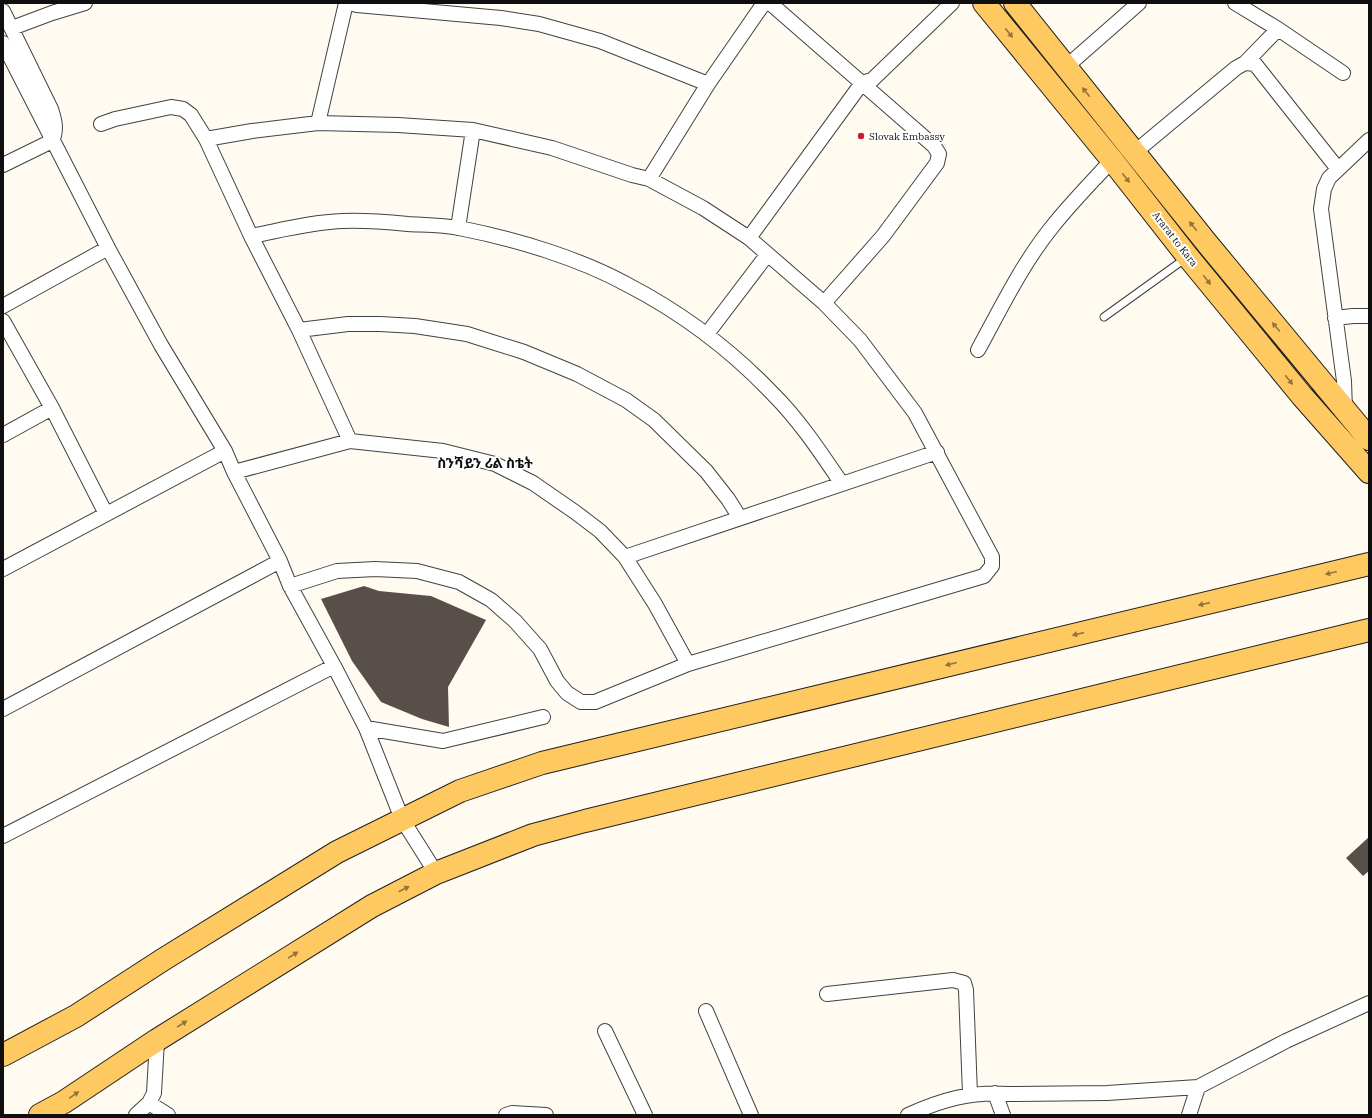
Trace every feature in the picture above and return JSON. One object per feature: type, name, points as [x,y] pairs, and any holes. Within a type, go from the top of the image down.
[{"type":"main road","name":"Ararat to Kara","points":[[984,3],[1302,396],[1369,472]]},
{"type":"main road","points":[[1015,3],[1136,152],[1206,242],[1369,438]]},
{"type":"main road","points":[[1086,129],[1102,112]]},
{"type":"main road","points":[[3,1055],[76,1016],[164,959],[337,852],[460,791],[542,763],[1369,564]]},
{"type":"main road","points":[[40,1115],[64,1102],[157,1040],[372,906],[436,873],[533,835],[585,821],[1369,630]]},
{"type":"street","points":[[12,28],[52,13],[85,3]]},
{"type":"street","points":[[318,123],[346,3]]},
{"type":"street","points":[[350,3],[357,5],[501,18],[539,24],[600,41],[708,84]]},
{"type":"street","points":[[649,179],[708,84],[764,3]]},
{"type":"street","points":[[770,3],[934,146],[939,154],[937,163],[883,236],[824,303]]},
{"type":"street","points":[[749,238],[862,83],[872,80],[952,3]]},
{"type":"street","points":[[1066,67],[1139,3]]},
{"type":"street","points":[[1235,3],[1278,29],[1343,73]]},
{"type":"street","points":[[3,11],[51,108],[55,121],[55,133],[52,141],[3,165]]},
{"type":"street","points":[[1136,152],[1236,68],[1245,63],[1278,29]]},
{"type":"street","points":[[3,43],[108,248],[161,345],[225,451],[234,472],[280,561],[290,586],[366,728],[402,819],[436,873]]},
{"type":"street","points":[[1245,63],[1255,64],[1338,169]]},
{"type":"street","points":[[101,124],[116,119],[171,107],[183,109],[191,115],[206,139],[251,236],[299,330],[350,441]]},
{"type":"street","points":[[206,139],[252,131],[318,123],[398,125],[473,130],[552,148],[632,175],[649,179],[703,208],[749,238],[824,303],[860,340],[915,413],[992,557],[992,566],[984,576],[688,664],[595,702],[581,702],[567,693],[557,681],[540,649],[515,621],[490,600],[459,582],[417,571],[374,569],[337,571],[290,586]]},
{"type":"street","points":[[458,228],[473,130]]},
{"type":"street","points":[[1345,411],[1344,381],[1322,209],[1324,189],[1329,178],[1369,140]]},
{"type":"street","points":[[978,350],[1028,260],[1052,226],[1112,160]]},
{"type":"street","points":[[251,236],[305,225],[343,221],[458,228],[540,248],[595,269],[628,284],[658,302],[707,334],[744,365],[774,395],[810,438],[842,484]]},
{"type":"street","points":[[4,301],[108,248]]},
{"type":"street","points":[[707,334],[767,255]]},
{"type":"street","points":[[1335,318],[1369,316]]},
{"type":"street","points":[[3,321],[52,408],[106,514]]},
{"type":"street","points":[[299,330],[348,324],[380,324],[415,326],[467,334],[524,352],[577,374],[626,400],[654,420],[706,471],[728,499],[740,518]]},
{"type":"street","points":[[3,435],[52,408]]},
{"type":"street","points":[[234,472],[350,441],[443,451],[495,464],[533,483],[600,531],[625,557],[655,604],[688,664]]},
{"type":"street","points":[[3,569],[225,451]]},
{"type":"street","points":[[625,557],[937,452]]},
{"type":"street","points":[[3,709],[280,561]]},
{"type":"street","points":[[3,836],[334,666]]},
{"type":"street","points":[[366,728],[443,741],[543,717]]},
{"type":"street","points":[[827,994],[953,980],[964,983],[966,990],[970,1094]]},
{"type":"street","points":[[908,1115],[943,1100],[970,1094],[1107,1093],[1198,1087],[1286,1041],[1369,1003]]},
{"type":"street","points":[[706,1011],[751,1115]]},
{"type":"street","points":[[605,1031],[645,1115]]},
{"type":"street","points":[[136,1115],[149,1102],[154,1092],[157,1040]]},
{"type":"street","points":[[1189,1115],[1198,1087]]},
{"type":"street","points":[[995,1093],[1003,1115]]},
{"type":"street","points":[[149,1102],[168,1115]]},
{"type":"street","points":[[506,1115],[512,1113],[546,1115]]},
{"type":"lane","points":[[1104,317],[1188,257]]},
{"type":"building","points":[[364,586],[379,591],[431,596],[486,620],[448,687],[449,727],[422,719],[381,702],[352,661],[321,599]]},
{"type":"building","points":[[1369,837],[1369,871],[1363,876],[1346,858]]},
{"type":"place","name":"Slovak Embassy","points":[[861,136]]},
{"type":"district","name":"ስንሻይን ሪል ስቴት","points":[[485,463]]}]
